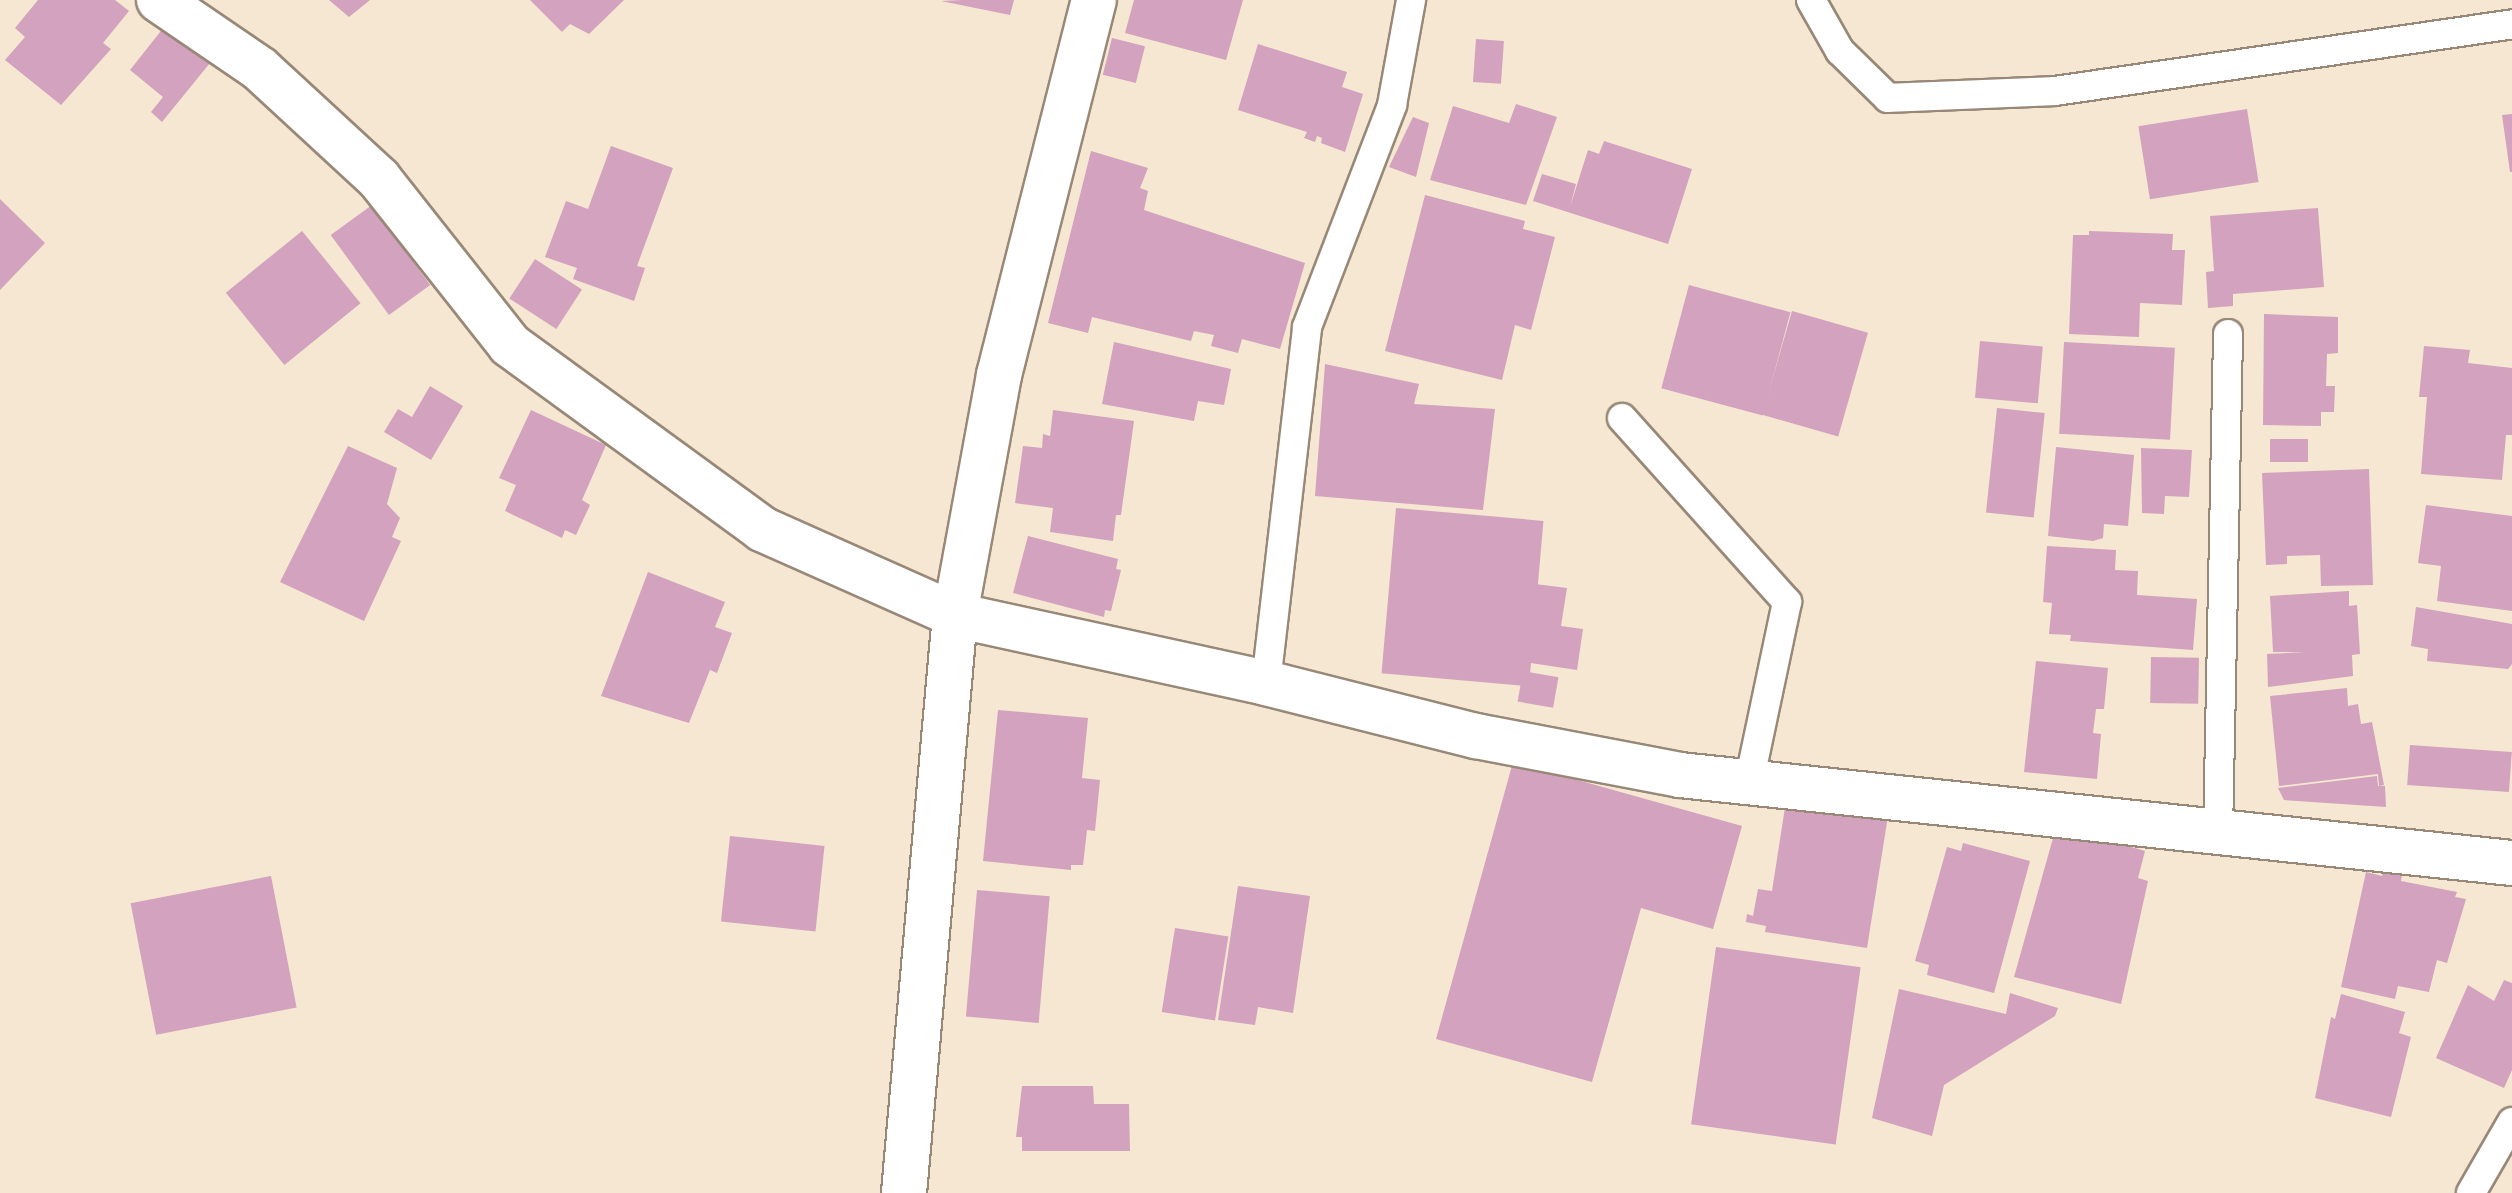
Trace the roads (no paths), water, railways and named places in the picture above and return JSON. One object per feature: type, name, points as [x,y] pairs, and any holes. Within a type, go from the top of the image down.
[{"type":"street","points":[[159,0],[260,69],[379,179],[510,345],[762,529],[955,615],[1266,683],[1476,736],[1680,775],[2512,863]]},
{"type":"street","points":[[904,1193],[955,615],[999,375],[1094,0]]},
{"type":"lane","points":[[1266,683],[1307,327],[1392,105],[1411,0]]},
{"type":"lane","points":[[1811,0],[1840,51],[1888,98],[2055,91],[2512,24]]},
{"type":"lane","points":[[2218,834],[2228,334]]},
{"type":"lane","points":[[1622,418],[1787,602],[1749,782]]},
{"type":"lane","points":[[2471,1193],[2512,1122]]}]
